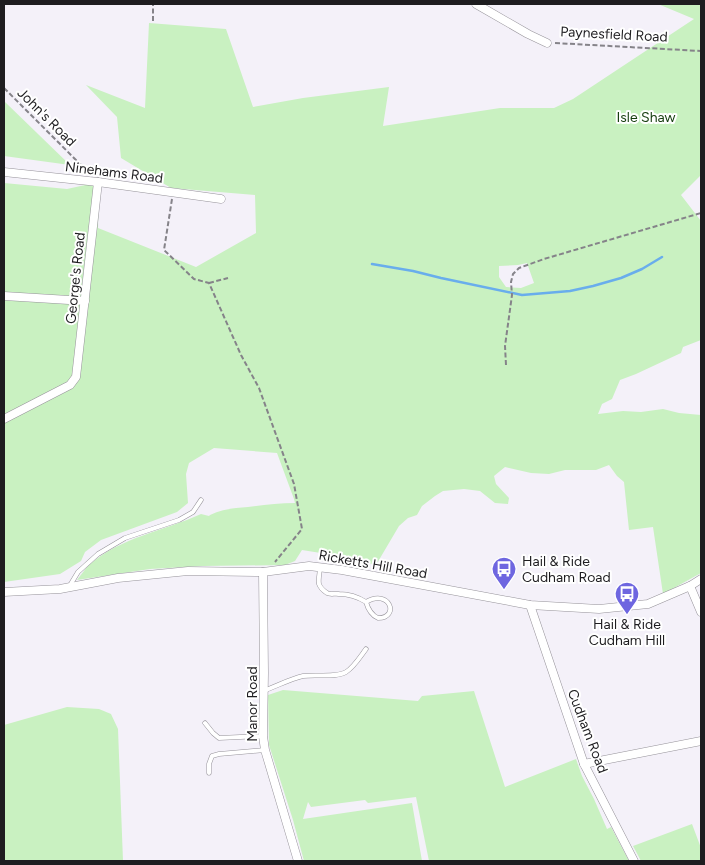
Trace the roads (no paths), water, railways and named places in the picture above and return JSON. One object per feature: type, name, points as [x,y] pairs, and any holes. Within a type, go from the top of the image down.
[{"type":"street","name":"Paynesfield Road","points":[[476,4],[547,43]]},
{"type":"street","name":"Ninehams Road","points":[[4,172],[98,182],[221,199]]},
{"type":"street","name":"George's Road","points":[[4,419],[70,385],[76,377],[98,182]]},
{"type":"street","points":[[4,296],[85,302]]},
{"type":"street","name":"Ricketts Hill Road","points":[[4,592],[60,589],[118,578],[188,571],[263,572],[309,566],[342,570],[530,605],[599,609],[648,604],[690,586],[701,579]]},
{"type":"street","name":"Manor Road","points":[[263,572],[263,736],[265,750],[298,861]]},
{"type":"street","points":[[690,586],[701,612]]},
{"type":"street","name":"Cudham Road","points":[[530,605],[584,764],[634,861]]},
{"type":"street","points":[[584,764],[701,741]]},
{"type":"lane","points":[[69,587],[78,572],[98,554],[125,538],[179,520],[193,512],[201,500]]},
{"type":"lane","points":[[320,567],[320,585],[326,592],[352,596],[366,602],[370,611],[376,617],[382,618],[388,615],[390,606],[385,600],[377,597],[366,602]]},
{"type":"lane","points":[[264,691],[305,676],[340,675],[356,663],[366,649]]},
{"type":"lane","points":[[205,723],[219,738],[263,736]]},
{"type":"lane","points":[[209,773],[209,764],[212,756],[265,750]]},
{"type":"waterway","points":[[372,264],[522,295],[570,291],[593,286],[621,278],[642,269],[662,257]]},
{"type":"place","name":"Hail & Ride Cudham Road","points":[[504,590]]},
{"type":"place","name":"Hail & Ride Cudham Hill","points":[[627,615]]},
{"type":"park label","name":"Isle Shaw","points":[[646,117]]}]
